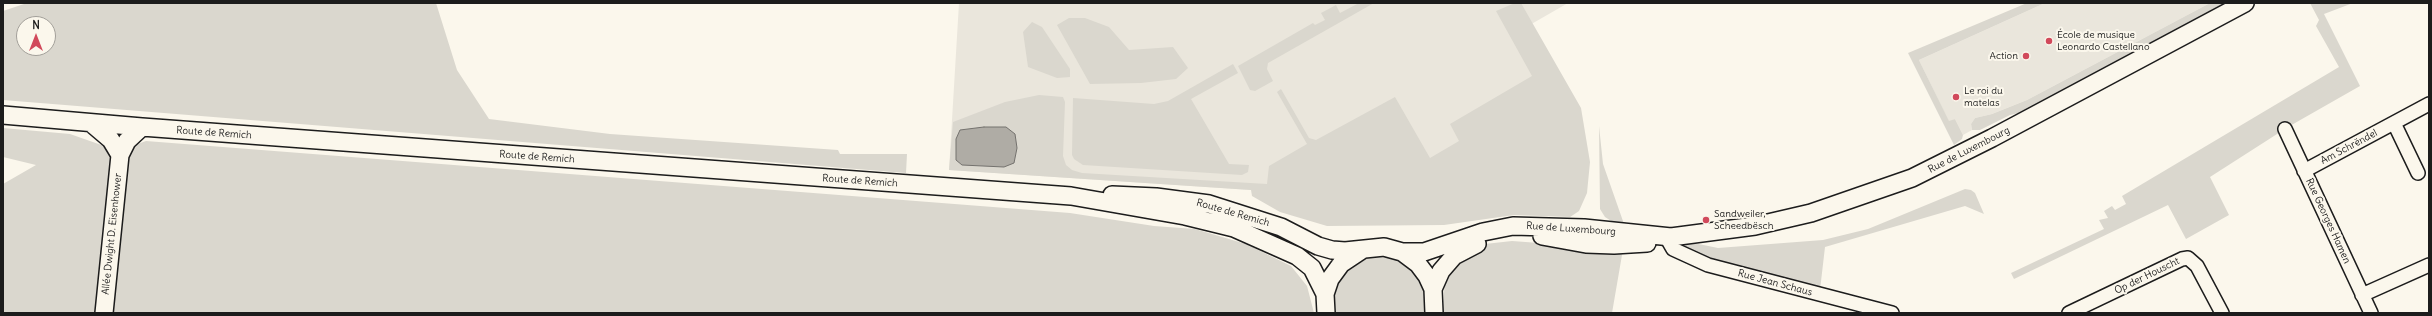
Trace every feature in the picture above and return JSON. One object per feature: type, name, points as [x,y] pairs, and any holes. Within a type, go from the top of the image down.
[{"type":"main road","name":"Rue de Luxembourg","points":[[1402,252],[1424,252],[1483,232],[1513,226],[1584,228],[1671,237],[1755,226],[1811,214],[1861,198],[1912,178],[1992,138],[2245,3]]},
{"type":"main road","name":"Route de Remich","points":[[3,115],[142,128],[1071,196],[1128,195],[1209,204],[1281,227],[1318,246],[1345,251],[1384,247],[1402,252]]},
{"type":"main road","points":[[91,123],[111,140],[120,155]]},
{"type":"main road","name":"Allée Dwight D. Eisenhower","points":[[104,313],[120,155],[127,141],[142,128]]},
{"type":"main road","name":"Route de Remich","points":[[1071,196],[1185,216],[1234,228],[1296,256],[1312,268],[1325,294]]},
{"type":"main road","points":[[1500,236],[1527,231],[1574,236],[1582,233],[1584,228]]},
{"type":"main road","name":"Rue de Luxembourg","points":[[1433,289],[1441,271],[1454,256],[1467,247],[1500,236],[1537,236],[1586,244],[1614,245],[1660,242],[1671,237]]},
{"type":"main road","points":[[1326,313],[1325,294],[1330,278],[1341,264],[1366,248]]},
{"type":"main road","points":[[1402,252],[1418,264],[1433,289],[1434,312]]},
{"type":"street","name":"Am Schrëndel","points":[[2304,171],[2429,104]]},
{"type":"street","points":[[2394,123],[2418,173]]},
{"type":"street","name":"Rue Georges Hamen","points":[[2285,129],[2371,313]]},
{"type":"street","name":"Rue Jean Schaus","points":[[1671,237],[1669,242],[1673,249],[1708,265],[1892,313]]},
{"type":"street","name":"Op der Houscht","points":[[2069,313],[2182,259],[2188,258],[2197,266],[2222,313]]},
{"type":"street","points":[[2362,295],[2429,265]]},
{"type":"shaded area","points":[[27,3],[436,3],[457,70],[489,119],[610,134],[838,150],[840,154],[907,154],[906,173],[3,100],[3,11]]},
{"type":"shaded area","points":[[959,3],[1568,3],[1528,26],[1577,146],[1251,190],[949,170]]},
{"type":"shaded area","points":[[1359,3],[1374,3],[1268,63],[1267,69],[1273,81],[1255,91],[1250,90],[1238,66],[1313,23],[1315,25],[1325,20],[1321,13],[1336,5],[1340,13]]},
{"type":"shaded area","points":[[1515,3],[1521,3],[1581,108],[1590,162],[1587,193],[1579,211],[1570,217],[1514,215],[1444,225],[1327,226],[1280,212],[1252,196],[1251,190],[949,170],[953,122],[1005,102],[1039,95],[1063,97],[1065,102],[1063,156],[1066,165],[1072,170],[1082,173],[1267,184],[1269,166],[1307,144],[1277,92],[1281,89],[1309,138],[1316,140],[1395,97],[1430,158],[1459,141],[1450,124],[1532,76],[1496,11]]},
{"type":"shaded area","points":[[2027,3],[2045,3],[1919,60],[1949,121],[1955,119],[1963,135],[1962,139],[1954,145],[1908,53]]},
{"type":"shaded area","points":[[2045,3],[2210,3],[2027,100],[1992,114],[1975,118],[1971,124],[1972,130],[1963,135],[1955,119],[1949,122],[1919,60]]},
{"type":"shaded area","points":[[2210,3],[2226,3],[2023,112],[2010,115],[1980,130],[1972,130],[1971,124],[1975,118],[1992,114],[2027,100]]},
{"type":"shaded area","points":[[2310,3],[2353,3],[2324,14],[2360,86],[2288,127],[2210,177],[2229,215],[2186,239],[2168,205],[2014,279],[2011,273],[2104,229],[2099,220],[2108,218],[2104,211],[2112,206],[2115,210],[2126,204],[2122,196],[2339,67],[2316,26],[2319,20]]},
{"type":"shaded area","points":[[1069,18],[1085,18],[1109,27],[1129,50],[1173,47],[1188,68],[1176,79],[1141,83],[1090,84],[1057,25]]},
{"type":"shaded area","points":[[1032,22],[1042,27],[1070,69],[1070,77],[1057,78],[1028,67],[1023,32]]},
{"type":"shaded area","points":[[1233,64],[1238,73],[1191,99],[1229,164],[1249,165],[1248,172],[1242,175],[1083,165],[1074,159],[1072,155],[1073,98],[1154,104],[1168,101]]},
{"type":"shaded area","points":[[1599,126],[1603,164],[1624,224],[1616,224],[1605,217],[1600,209]]},
{"type":"shaded area","points":[[984,127],[1006,127],[1015,134],[1017,148],[1014,163],[1004,167],[962,165],[956,160],[956,139],[960,130]]},
{"type":"shaded area","points":[[3,128],[70,134],[107,147],[114,166],[98,313],[3,313],[3,184],[36,165],[3,157]]},
{"type":"shaded area","points":[[146,141],[1070,213],[1154,226],[1195,229],[1246,244],[1291,266],[1307,286],[1314,313],[109,313],[124,158],[132,146]]},
{"type":"shaded area","points":[[1965,189],[1971,190],[1975,193],[1984,214],[1965,206],[1825,247],[1820,290],[1732,268],[1682,250],[1684,241],[1718,248],[1823,240],[1868,229]]},
{"type":"shaded area","points":[[1512,241],[1620,249],[1622,255],[1612,313],[1443,313],[1445,275],[1457,259],[1485,244]]},
{"type":"shaded area","points":[[1389,255],[1402,260],[1413,269],[1422,281],[1426,295],[1425,313],[1336,313],[1332,282],[1360,257]]},
{"type":"place","name":"École de musique Leonardo Castellano","points":[[2049,41]]},
{"type":"place","name":"Action","points":[[2026,56]]},
{"type":"place","name":"Le roi du matelas","points":[[1956,97]]},
{"type":"place","name":"Sandweiler, Scheedbësch","points":[[1706,220]]}]
